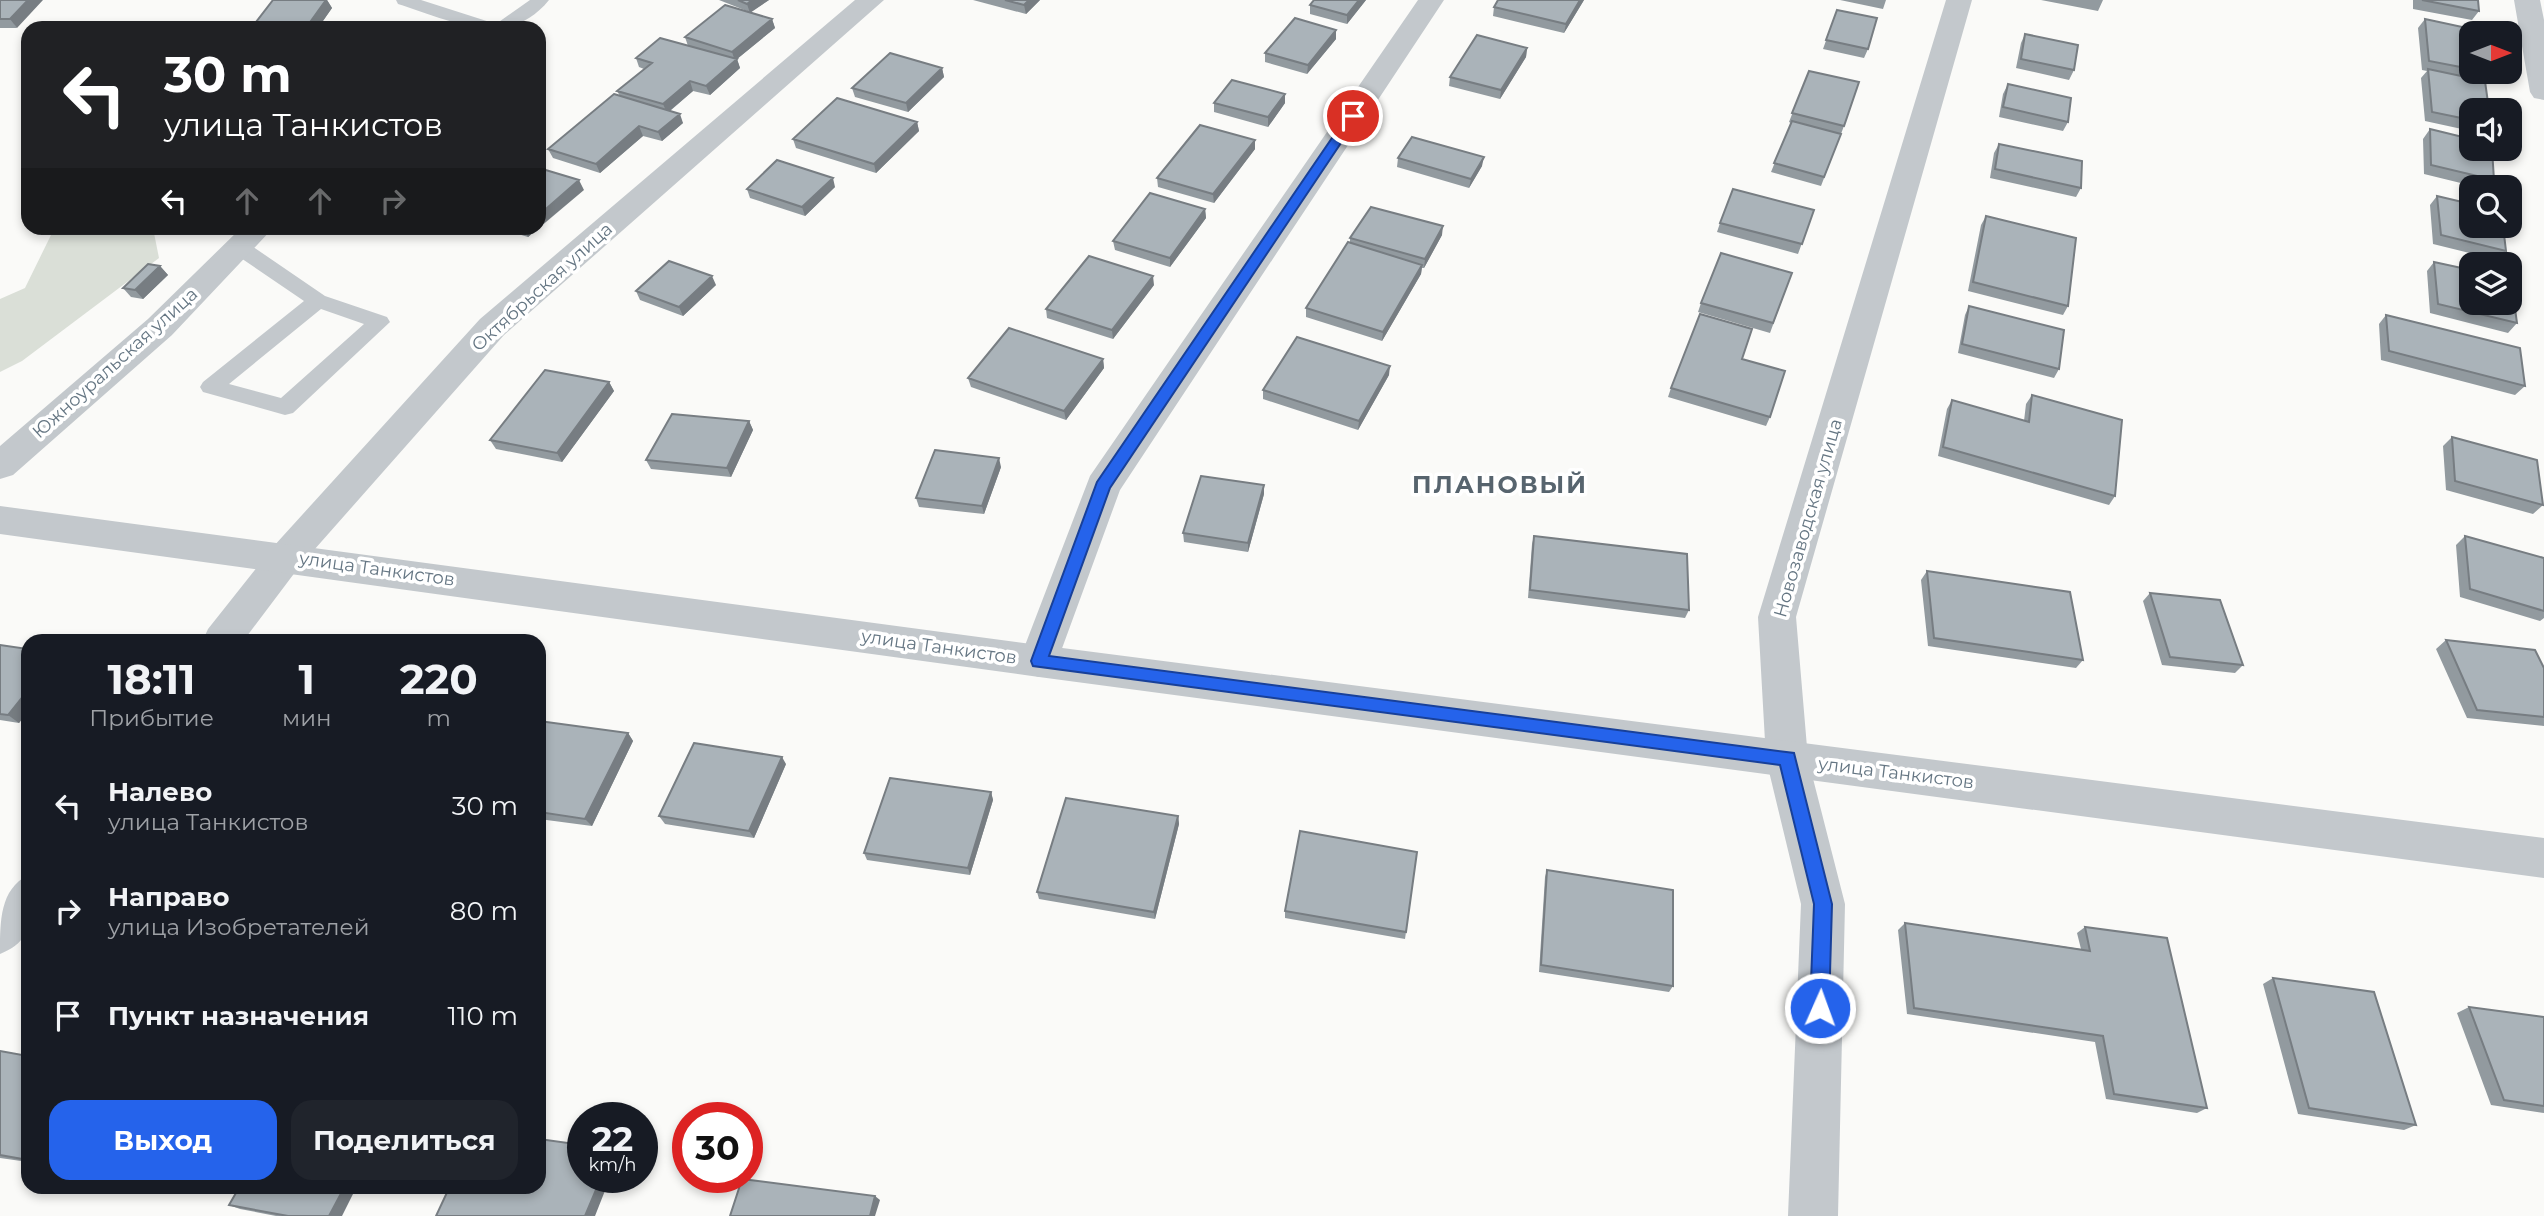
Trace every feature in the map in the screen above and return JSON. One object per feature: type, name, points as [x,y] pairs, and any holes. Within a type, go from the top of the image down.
[{"type":"street","name":"Октябрьская улица","points":[[227,634],[286,557],[492,327],[871,0]]},
{"type":"street","points":[[1039,661],[1103,486],[1431,0]]},
{"type":"street","name":"Новозаводская улица","points":[[1813,1216],[1823,904],[1787,758],[1777,617],[1959,0]]},
{"type":"street","points":[[2527,0],[2544,92]]},
{"type":"street","name":"Южноуральская улица","points":[[0,466],[160,327],[248,237]]},
{"type":"street","name":"улица Танкистов","points":[[0,520],[1039,661],[2544,858]]},
{"type":"street","points":[[0,933],[21,905]]},
{"type":"lane","points":[[404,0],[468,21]]},
{"type":"lane","points":[[512,21],[541,0]]},
{"type":"lane","points":[[248,237],[318,301],[380,321],[285,407],[211,387],[318,301]]},
{"type":"shaded area","points":[[51,235],[154,235],[159,258],[22,361],[0,372],[0,299],[25,288]]},
{"type":"building","points":[[0,0],[28,0],[10,19],[0,19]]},
{"type":"building","points":[[273,0],[326,0],[311,21],[257,21]]},
{"type":"building","points":[[1005,0],[1029,0],[1024,5]]},
{"type":"building","points":[[1314,0],[1359,0],[1347,15],[1310,5]]},
{"type":"building","points":[[1498,0],[1580,0],[1566,24],[1494,7]]},
{"type":"building","points":[[2422,0],[2478,0],[2479,11]]},
{"type":"building","points":[[725,5],[772,19],[732,52],[685,37]]},
{"type":"building","points":[[1837,10],[1877,18],[1868,49],[1826,40]]},
{"type":"building","points":[[1295,18],[1336,30],[1308,65],[1265,53]]},
{"type":"building","points":[[2425,19],[2459,26],[2459,67],[2429,61]]},
{"type":"building","points":[[2025,34],[2078,45],[2074,70],[2021,59]]},
{"type":"building","points":[[1477,35],[1527,48],[1501,90],[1450,77]]},
{"type":"building","points":[[660,38],[737,59],[706,86],[690,81],[663,104],[617,91],[652,63],[636,58]]},
{"type":"building","points":[[890,53],[942,68],[906,103],[852,88]]},
{"type":"building","points":[[2428,69],[2459,76],[2459,84],[2485,84],[2487,98],[2459,98],[2459,118],[2432,112]]},
{"type":"building","points":[[1809,71],[1859,82],[1844,126],[1792,113]]},
{"type":"building","points":[[1232,80],[1285,94],[1268,117],[1214,103]]},
{"type":"building","points":[[2008,84],[2071,98],[2068,122],[2003,107]]},
{"type":"building","points":[[614,94],[680,114],[658,132],[639,126],[596,164],[548,149]]},
{"type":"building","points":[[837,98],[917,122],[874,164],[793,139]]},
{"type":"building","points":[[1792,121],[1841,134],[1824,177],[1774,163]]},
{"type":"building","points":[[1200,125],[1255,140],[1213,194],[1157,178]]},
{"type":"building","points":[[2430,129],[2459,136],[2459,161],[2493,161],[2494,175],[2473,175],[2431,165]]},
{"type":"building","points":[[1412,137],[1484,157],[1471,179],[1398,158]]},
{"type":"building","points":[[1999,144],[2082,161],[2081,188],[1995,169]]},
{"type":"building","points":[[777,160],[833,178],[802,207],[747,189]]},
{"type":"building","points":[[546,170],[579,180],[546,209]]},
{"type":"building","points":[[1733,189],[1814,210],[1802,244],[1720,223]]},
{"type":"building","points":[[1150,193],[1205,209],[1170,258],[1113,241]]},
{"type":"building","points":[[2437,196],[2459,201],[2459,238],[2504,238],[2506,251],[2441,235]]},
{"type":"building","points":[[1371,207],[1443,226],[1425,259],[1350,238]]},
{"type":"building","points":[[1986,216],[2076,238],[2068,306],[1973,282]]},
{"type":"building","points":[[1348,242],[1422,265],[1383,332],[1306,308]]},
{"type":"building","points":[[1721,253],[1792,273],[1773,323],[1701,303]]},
{"type":"building","points":[[1089,256],[1153,276],[1112,330],[1046,309]]},
{"type":"building","points":[[669,261],[712,276],[679,307],[636,291]]},
{"type":"building","points":[[2434,262],[2459,267],[2459,309],[2438,304]]},
{"type":"building","points":[[148,264],[160,266],[135,290],[123,288]]},
{"type":"building","points":[[1969,306],[2064,330],[2059,369],[1962,344]]},
{"type":"building","points":[[1700,314],[1752,329],[1742,359],[1785,371],[1770,417],[1671,388]]},
{"type":"building","points":[[2386,315],[2520,348],[2525,386],[2389,351]]},
{"type":"building","points":[[2484,315],[2516,315],[2517,323]]},
{"type":"building","points":[[1009,328],[1103,359],[1064,411],[968,378]]},
{"type":"building","points":[[1297,337],[1390,366],[1359,421],[1263,390]]},
{"type":"building","points":[[545,370],[609,382],[557,453],[490,440]]},
{"type":"building","points":[[2032,395],[2122,420],[2115,496],[1943,447],[1952,400],[2029,422]]},
{"type":"building","points":[[672,414],[749,421],[727,468],[646,460]]},
{"type":"building","points":[[2452,437],[2537,460],[2543,505],[2455,481]]},
{"type":"building","points":[[935,450],[999,458],[982,506],[916,498]]},
{"type":"building","points":[[1201,476],[1264,485],[1248,543],[1183,533]]},
{"type":"building","points":[[1534,536],[1687,554],[1689,610],[1530,590]]},
{"type":"building","points":[[2465,536],[2544,558],[2544,611],[2470,589]]},
{"type":"building","points":[[1927,571],[2070,592],[2083,660],[1934,638]]},
{"type":"building","points":[[2150,593],[2220,600],[2243,665],[2170,657]]},
{"type":"building","points":[[2446,640],[2535,650],[2544,668],[2544,717],[2477,710]]},
{"type":"building","points":[[0,645],[21,648],[21,699],[8,715],[0,714]]},
{"type":"building","points":[[546,722],[628,733],[585,819],[546,813]]},
{"type":"building","points":[[694,743],[782,757],[749,831],[659,816]]},
{"type":"building","points":[[890,778],[991,792],[968,868],[864,853]]},
{"type":"building","points":[[1066,798],[1178,816],[1154,912],[1037,892]]},
{"type":"building","points":[[1300,831],[1417,852],[1406,932],[1285,911]]},
{"type":"building","points":[[1547,870],[1673,890],[1673,986],[1541,965]]},
{"type":"building","points":[[1905,923],[2090,951],[2085,927],[2167,938],[2207,1108],[2114,1094],[2103,1036],[1914,1008]]},
{"type":"building","points":[[2273,978],[2374,992],[2416,1125],[2309,1108]]},
{"type":"building","points":[[2469,1007],[2544,1017],[2544,1106],[2504,1100]]},
{"type":"building","points":[[0,1051],[21,1055],[21,1159],[0,1155]]},
{"type":"building","points":[[546,1140],[567,1143],[567,1193],[595,1193],[585,1216],[436,1216],[446,1194],[546,1194]]},
{"type":"building","points":[[763,1182],[875,1196],[870,1216],[730,1216],[737,1193],[763,1193]]},
{"type":"building","points":[[235,1194],[341,1194],[329,1216],[288,1216],[229,1205]]},
{"type":"district","name":"ПЛАНОВЫЙ","points":[[1500,485]]},
{"type":"route","points":[[1353,116],[1103,486],[1039,661],[1787,758],[1823,904],[1820,1008]]}]
